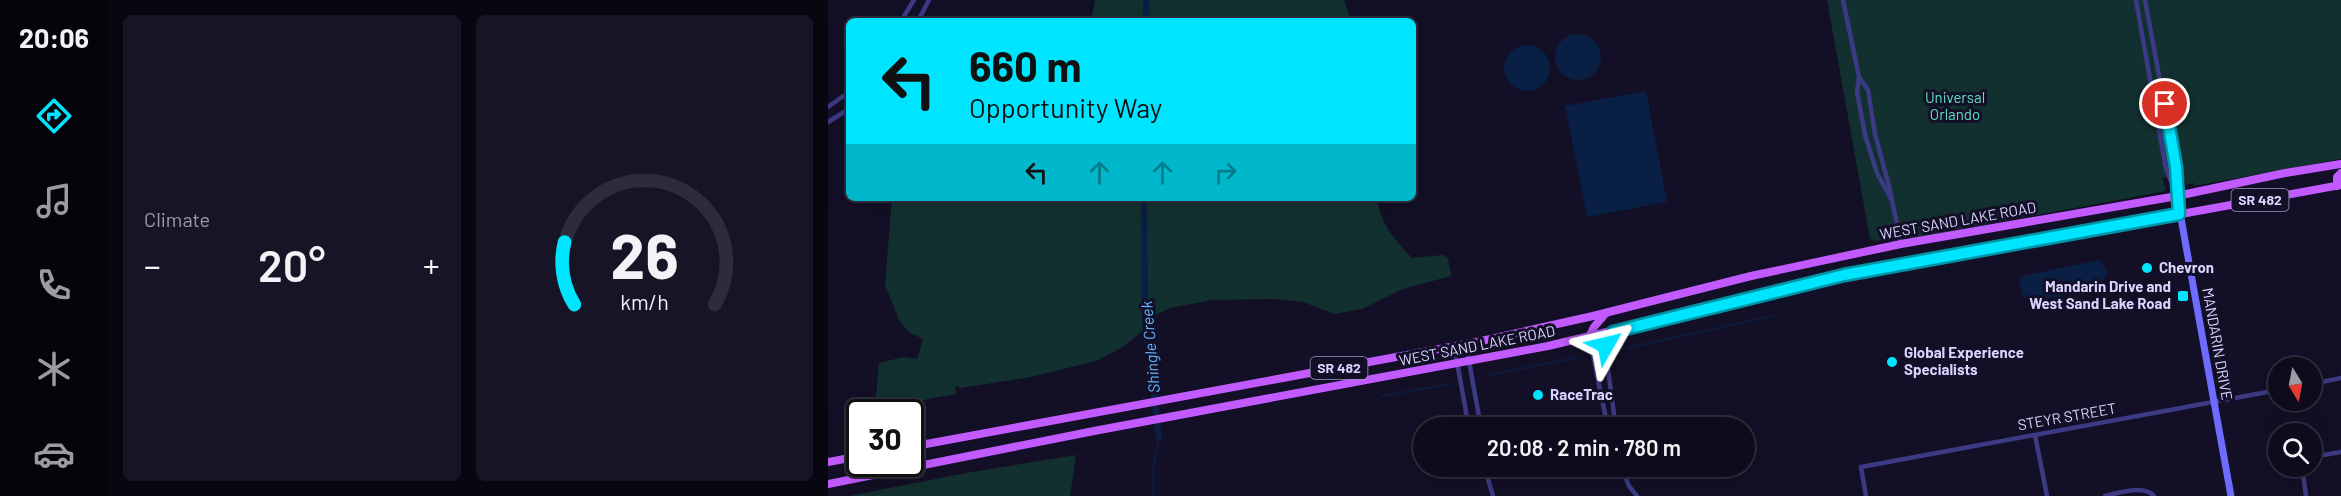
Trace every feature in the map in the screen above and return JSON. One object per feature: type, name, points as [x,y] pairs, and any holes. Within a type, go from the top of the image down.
[{"type":"main road","name":"WEST SAND LAKE ROAD","points":[[924,444],[1466,344],[1901,244],[2177,196],[2285,172],[2341,164]]},
{"type":"main road","points":[[2339,185],[2337,177],[2341,173]]},
{"type":"main road","name":"WEST SAND LAKE ROAD","points":[[828,484],[1131,424],[1469,362],[1613,332],[1844,275],[2339,185]]},
{"type":"main road","points":[[1589,337],[1607,312]]},
{"type":"main road","points":[[828,462],[846,459]]},
{"type":"street","points":[[904,18],[914,0]]},
{"type":"street","points":[[920,18],[929,0]]},
{"type":"street","points":[[1843,0],[1859,76],[1857,92],[1870,156],[1891,199]]},
{"type":"street","points":[[2136,0],[2166,169],[2177,196]]},
{"type":"street","points":[[2145,0],[2176,167],[2177,196]]},
{"type":"street","points":[[1859,76],[1868,90],[1875,134],[1901,244]]},
{"type":"street","points":[[828,107],[846,94]]},
{"type":"street","points":[[828,122],[846,112]]},
{"type":"street","name":"MANDARIN DRIVE","points":[[2177,196],[2231,496]]},
{"type":"street","points":[[1613,332],[1605,348],[1614,417]]},
{"type":"street","points":[[1589,337],[1606,417]]},
{"type":"street","points":[[1466,344],[1479,417]]},
{"type":"street","points":[[1454,346],[1467,416],[1479,414]]},
{"type":"street","points":[[2322,382],[2341,378]]},
{"type":"street","name":"STEYR STREET","points":[[1866,496],[1860,467],[2268,392]]},
{"type":"street","points":[[2035,435],[2047,496]]},
{"type":"street","points":[[2322,455],[2341,452]]},
{"type":"street","points":[[1487,477],[1492,496]]},
{"type":"street","points":[[1625,477],[1637,496]]},
{"type":"street","points":[[2303,477],[2306,496]]},
{"type":"street","points":[[2104,496],[2141,489],[2150,491],[2154,496]]},
{"type":"green space","points":[[1095,0],[1344,0],[1350,18],[1092,18]]},
{"type":"green space","name":"Universal Orlando","points":[[1827,0],[2341,0],[2341,159],[2194,186],[2194,183],[2186,185],[2183,174],[2162,178],[2166,191],[1913,238],[1904,236],[1901,225],[1894,227],[1894,239],[1874,241],[1870,239]]},
{"type":"green space","points":[[892,201],[1378,201],[1381,215],[1394,238],[1412,258],[1443,255],[1448,258],[1451,276],[1403,289],[1362,309],[1334,314],[1303,302],[1274,299],[1212,300],[1170,308],[1157,314],[1143,331],[1121,348],[1096,361],[1031,377],[961,388],[955,386],[956,394],[924,400],[876,399],[879,363],[904,357],[917,359],[923,339],[909,332],[900,322],[885,285]]},
{"type":"green space","points":[[1076,455],[1070,496],[849,496],[966,473]]},
{"type":"water","points":[[1578,34],[1594,41],[1601,57],[1594,73],[1578,80],[1562,73],[1555,57],[1562,41]]},
{"type":"water","points":[[1527,45],[1543,52],[1550,68],[1543,84],[1527,91],[1511,84],[1504,68],[1511,52]]},
{"type":"water","points":[[1646,91],[1667,202],[1587,217],[1565,106]]},
{"type":"water","points":[[2099,260],[2107,270],[2106,277],[2097,285],[2063,291],[2059,297],[2027,299],[2023,296],[2019,280],[2023,276]]},
{"type":"waterway","name":"Shingle Creek","points":[[1146,0],[1146,18]]},
{"type":"waterway","name":"Shingle Creek","points":[[1144,201],[1145,323],[1159,437]]},
{"type":"waterway","points":[[1622,349],[1772,316]]},
{"type":"waterway","points":[[1489,375],[1575,358]]},
{"type":"waterway","points":[[1381,396],[1450,384]]},
{"type":"waterway","name":"Shingle Creek","points":[[1153,496],[1153,468],[1159,437]]},
{"type":"place","name":"Chevron","points":[[2147,268]]},
{"type":"place","name":"Mandarin Drive and West Sand Lake Road","points":[[2183,296]]},
{"type":"place","name":"Global Experience Specialists","points":[[1892,362]]},
{"type":"place","name":"RaceTrac","points":[[1538,395]]},
{"type":"route","points":[[1606,345],[1608,337],[1613,332],[1799,285],[2179,214],[2176,167],[2165,104]]}]
